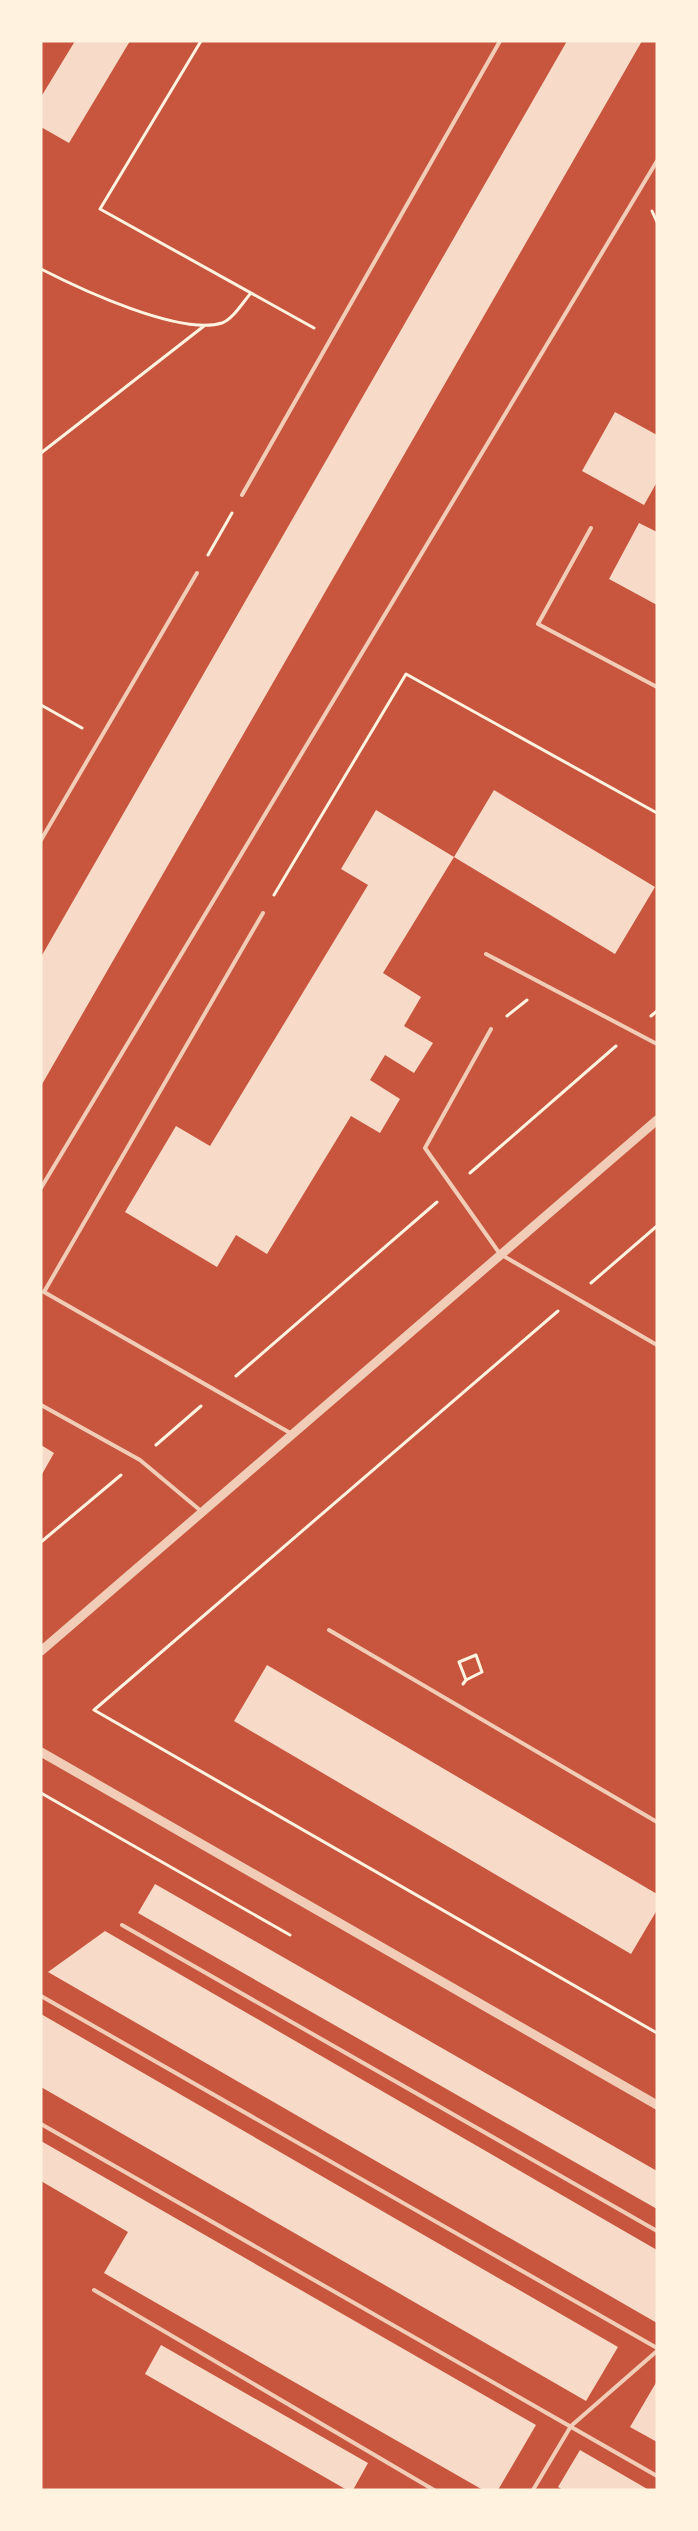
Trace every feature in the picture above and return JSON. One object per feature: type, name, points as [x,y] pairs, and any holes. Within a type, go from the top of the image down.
[{"type":"street","points":[[41,1651],[657,1120]]},
{"type":"street","points":[[41,1752],[657,2105]]},
{"type":"lane","points":[[242,495],[500,41]]},
{"type":"lane","points":[[41,1188],[656,162]]},
{"type":"lane","points":[[591,528],[538,624],[657,687]]},
{"type":"lane","points":[[41,840],[197,573]]},
{"type":"lane","points":[[264,913],[44,1292],[292,1434]]},
{"type":"lane","points":[[486,954],[657,1044]]},
{"type":"lane","points":[[490,1029],[425,1148],[500,1254],[657,1345]]},
{"type":"lane","points":[[41,1405],[140,1460],[202,1512]]},
{"type":"lane","points":[[329,1630],[657,1822]]},
{"type":"lane","points":[[122,1925],[657,2232]]},
{"type":"lane","points":[[41,1996],[657,2350],[571,2426],[533,2490]]},
{"type":"lane","points":[[41,2124],[657,2476]]},
{"type":"lane","points":[[94,2290],[434,2490]]},
{"type":"path","points":[[201,41],[100,209],[332,338]]},
{"type":"path","points":[[41,269],[63,280],[152,315],[178,323],[205,325],[224,322],[250,293]]},
{"type":"path","points":[[41,453],[205,325]]},
{"type":"path","points":[[197,573],[242,495]]},
{"type":"path","points":[[264,913],[406,674],[657,814]]},
{"type":"path","points":[[41,705],[101,738]]},
{"type":"path","points":[[490,1029],[546,985]]},
{"type":"path","points":[[41,1542],[140,1460],[657,1011]]},
{"type":"path","points":[[657,1226],[94,1710],[657,2033]]},
{"type":"path","points":[[453,1702],[466,1680],[482,1672],[476,1655],[459,1662],[466,1680]]},
{"type":"path","points":[[41,1793],[290,1935]]},
{"type":"building","points":[[75,41],[130,41],[69,143],[41,127],[41,97]]},
{"type":"building","points":[[567,41],[642,41],[41,1086],[41,957]]},
{"type":"building","points":[[615,412],[657,435],[657,482],[644,505],[582,471]]},
{"type":"building","points":[[639,523],[657,532],[657,605],[609,579]]},
{"type":"building","points":[[494,790],[655,887],[615,954],[454,857]]},
{"type":"building","points":[[376,810],[454,857],[383,973],[421,997],[404,1026],[433,1043],[414,1073],[385,1055],[370,1080],[400,1099],[380,1133],[351,1116],[267,1254],[236,1235],[217,1267],[125,1212],[176,1126],[210,1146],[368,885],[341,869]]},
{"type":"building","points":[[41,1445],[54,1453],[41,1476]]},
{"type":"building","points":[[267,1665],[657,1894],[657,1910],[631,1954],[234,1721]]},
{"type":"building","points":[[155,1884],[657,2171],[657,2209],[138,1913]]},
{"type":"building","points":[[105,1931],[657,2250],[657,2323],[48,1972]]},
{"type":"building","points":[[41,2014],[618,2347],[586,2401],[41,2087]]},
{"type":"building","points":[[41,2141],[536,2425],[498,2490],[483,2490],[104,2273],[128,2232],[41,2181]]},
{"type":"building","points":[[161,2345],[368,2463],[353,2490],[347,2490],[145,2374]]},
{"type":"building","points":[[657,2381],[657,2442],[630,2427]]},
{"type":"building","points":[[580,2450],[649,2490],[563,2490],[558,2487]]}]
